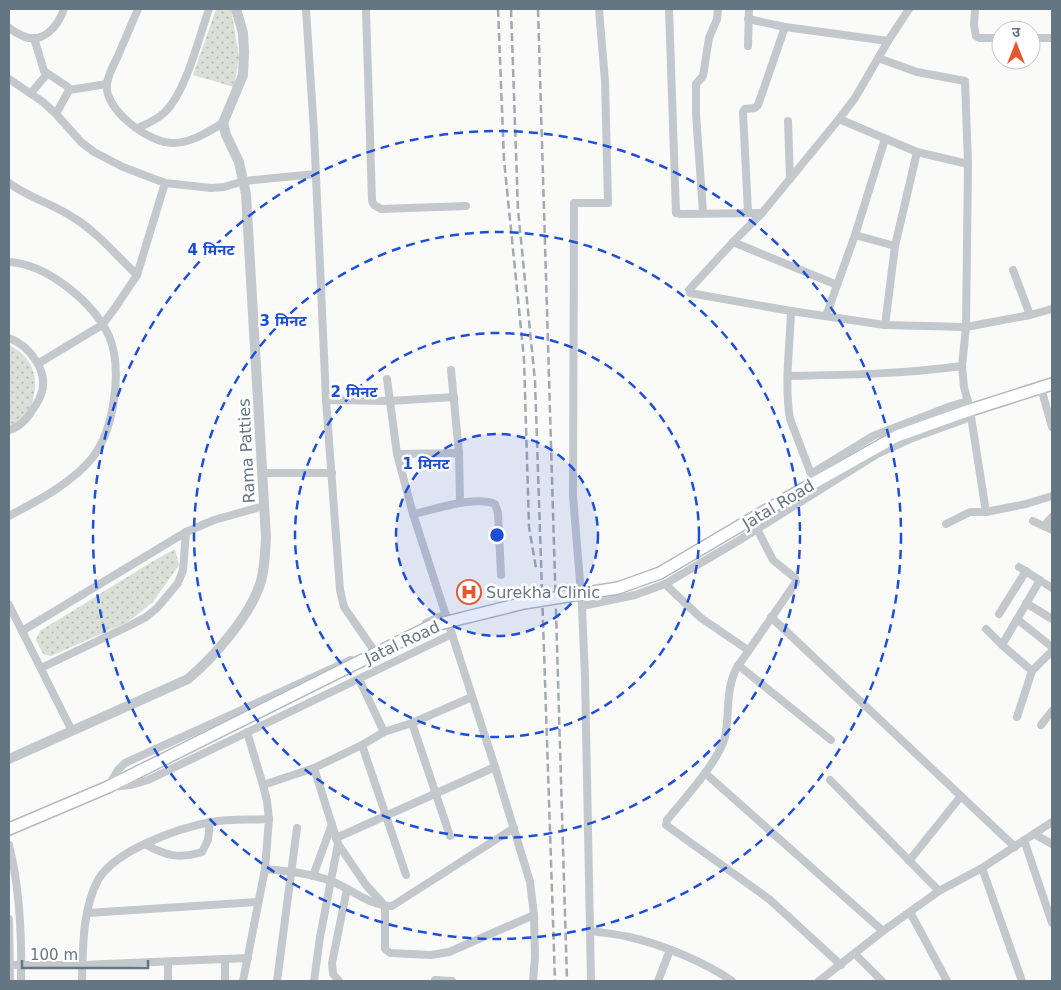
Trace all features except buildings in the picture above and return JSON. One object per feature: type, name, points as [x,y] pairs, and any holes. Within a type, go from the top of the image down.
[{"type":"main road","name":"Jatal Road","points":[[9,829],[108,787],[431,626],[524,603],[618,588],[660,573],[896,436],[969,410],[1047,386]]},
{"type":"street","points":[[9,28],[24,37],[43,37],[59,20],[64,9]]},
{"type":"street","points":[[138,9],[107,84],[108,94],[112,105],[138,128],[152,138],[172,144],[184,142],[202,135],[223,124],[243,75],[243,33],[236,9]]},
{"type":"street","points":[[138,128],[164,113],[178,94],[208,9]]},
{"type":"street","points":[[306,9],[316,174],[326,400],[341,598],[344,606],[373,649]]},
{"type":"street","points":[[366,9],[372,201],[374,205],[381,209],[466,206]]},
{"type":"street","points":[[591,981],[582,606],[573,496],[574,203],[608,203],[605,81],[599,9]]},
{"type":"street","points":[[669,9],[676,211],[681,214],[702,212],[762,213]]},
{"type":"street","points":[[702,212],[696,84],[702,76],[709,38],[717,19],[718,9]]},
{"type":"street","points":[[748,46],[749,9]]},
{"type":"street","points":[[909,9],[855,98],[839,119],[762,213],[689,290],[690,293],[885,325],[966,327],[1052,309]]},
{"type":"street","points":[[975,9],[974,25],[976,36],[979,38],[991,38]]},
{"type":"street","points":[[748,19],[785,27],[888,41]]},
{"type":"street","points":[[748,212],[743,112],[745,109],[755,108],[758,105],[785,27]]},
{"type":"street","points":[[34,38],[42,67],[47,74],[68,87],[69,90]]},
{"type":"street","points":[[878,58],[917,72],[966,81],[968,164],[966,327],[962,366],[986,512]]},
{"type":"street","points":[[30,93],[47,74]]},
{"type":"street","points":[[9,79],[56,114],[81,142],[94,152],[123,167],[165,183],[211,188],[224,187],[244,181],[316,174]]},
{"type":"street","points":[[69,90],[107,84]]},
{"type":"street","points":[[56,114],[69,90]]},
{"type":"street","points":[[839,119],[917,152],[968,164]]},
{"type":"street","points":[[788,120],[790,179]]},
{"type":"street","name":"Rama Patties","points":[[9,759],[188,679],[203,666],[231,634],[251,603],[261,580],[266,538],[244,181],[239,162],[223,124]]},
{"type":"street","points":[[826,316],[885,139]]},
{"type":"street","points":[[885,325],[895,246],[917,152]]},
{"type":"street","points":[[9,183],[25,194],[84,224],[137,276]]},
{"type":"street","points":[[39,364],[102,325],[137,276],[165,183]]},
{"type":"street","points":[[854,235],[895,246]]},
{"type":"street","points":[[733,242],[837,285]]},
{"type":"street","points":[[9,262],[34,267],[68,286],[87,306],[109,336],[115,368],[114,396],[110,418],[105,436],[94,456],[80,472],[59,488],[9,516]]},
{"type":"street","points":[[1013,270],[1030,315]]},
{"type":"street","points":[[792,311],[788,376],[790,419],[811,474],[873,436],[951,406],[969,410]]},
{"type":"street","points":[[9,338],[24,345],[39,364],[42,376],[41,396],[24,421],[15,429],[9,430]]},
{"type":"street","points":[[788,376],[876,375],[962,366]]},
{"type":"street","points":[[451,370],[459,453],[460,503]]},
{"type":"street","points":[[387,379],[397,454],[413,514],[530,882],[534,915],[535,956],[533,981]]},
{"type":"street","points":[[1047,386],[1052,427]]},
{"type":"street","points":[[326,400],[390,402],[454,397]]},
{"type":"street","points":[[582,606],[635,595],[665,584],[877,454],[969,410]]},
{"type":"street","points":[[397,454],[459,453]]},
{"type":"street","points":[[263,473],[332,473]]},
{"type":"street","points":[[946,524],[970,512],[986,512],[1026,504],[1052,496]]},
{"type":"street","points":[[413,514],[460,503],[486,501],[494,504],[497,508],[501,575]]},
{"type":"street","points":[[22,631],[186,532],[214,520],[264,506]]},
{"type":"street","points":[[1044,526],[1052,517]]},
{"type":"street","points":[[1033,521],[1052,530]]},
{"type":"street","points":[[757,529],[773,560],[796,580],[796,584],[738,665],[732,678],[727,700],[725,738],[705,773],[667,820],[666,825],[769,899],[841,965]]},
{"type":"street","points":[[41,668],[131,626],[157,608],[178,583],[183,570],[186,532]]},
{"type":"street","points":[[999,614],[1023,569],[1052,588]]},
{"type":"street","points":[[1002,645],[1040,580]]},
{"type":"street","points":[[665,584],[701,618],[748,650]]},
{"type":"street","points":[[1026,603],[1052,619]]},
{"type":"street","points":[[9,605],[72,731]]},
{"type":"street","points":[[108,787],[118,770],[125,763],[446,614]]},
{"type":"street","points":[[772,617],[1015,847]]},
{"type":"street","points":[[1017,619],[1052,649],[1032,671],[1017,717]]},
{"type":"street","points":[[986,629],[1032,671]]},
{"type":"street","points":[[108,787],[120,787],[148,780],[452,634]]},
{"type":"street","points":[[738,665],[831,740]]},
{"type":"street","points":[[359,679],[384,732]]},
{"type":"street","points":[[263,785],[314,768],[384,732],[412,723],[472,698]]},
{"type":"street","points":[[1041,725],[1052,711]]},
{"type":"street","points":[[412,723],[450,836]]},
{"type":"street","points":[[243,981],[265,869],[269,819],[263,785],[246,732]]},
{"type":"street","points":[[362,745],[406,875]]},
{"type":"street","points":[[337,841],[386,816],[495,767]]},
{"type":"street","points":[[314,768],[337,841],[366,884],[385,906],[385,949],[390,953],[431,955],[449,952],[534,915]]},
{"type":"street","points":[[705,773],[882,931]]},
{"type":"street","points":[[830,780],[939,891]]},
{"type":"street","points":[[909,861],[960,796]]},
{"type":"street","points":[[82,981],[88,913],[93,892],[108,867],[124,854],[145,844],[192,827],[227,820],[269,819]]},
{"type":"street","points":[[145,844],[170,855],[182,856],[202,852],[208,840],[210,822]]},
{"type":"street","points":[[819,981],[882,931],[939,891],[982,868],[1052,822]]},
{"type":"street","points":[[313,876],[332,824]]},
{"type":"street","points":[[277,981],[297,828]]},
{"type":"street","points":[[265,869],[291,871],[330,881],[371,902],[385,906],[397,904],[514,828]]},
{"type":"street","points":[[1034,834],[1052,844]]},
{"type":"street","points":[[1024,840],[1052,924]]},
{"type":"street","points":[[314,981],[337,841]]},
{"type":"street","points":[[9,845],[14,865],[18,897],[21,981]]},
{"type":"street","points":[[982,868],[1022,981]]},
{"type":"street","points":[[339,981],[333,974],[332,963],[347,889]]},
{"type":"street","points":[[88,913],[258,902]]},
{"type":"street","points":[[910,912],[947,981]]},
{"type":"street","points":[[9,919],[10,981]]},
{"type":"street","points":[[591,931],[627,936],[670,950],[716,970],[732,981]]},
{"type":"street","points":[[658,981],[670,950]]},
{"type":"street","points":[[855,954],[882,981]]},
{"type":"street","points":[[10,965],[168,962],[248,958]]},
{"type":"street","points":[[224,959],[225,981]]},
{"type":"street","points":[[168,962],[168,981]]},
{"type":"street","points":[[435,980],[452,981]]},
{"type":"shaded area","points":[[216,9],[231,9],[239,57],[234,87],[193,75]]},
{"type":"shaded area","points":[[9,345],[29,362],[35,377],[35,385],[32,403],[26,417],[9,428]]},
{"type":"shaded area","points":[[175,549],[179,565],[153,602],[128,622],[51,656],[43,654],[36,640],[40,631]]},
{"type":"railway","points":[[498,9],[504,160],[524,359],[529,527],[536,568]]},
{"type":"railway","points":[[511,9],[518,210],[535,381],[555,981]]},
{"type":"railway","points":[[538,9],[567,981]]},
{"type":"place","name":"Surekha Clinic","points":[[469,592]]}]
